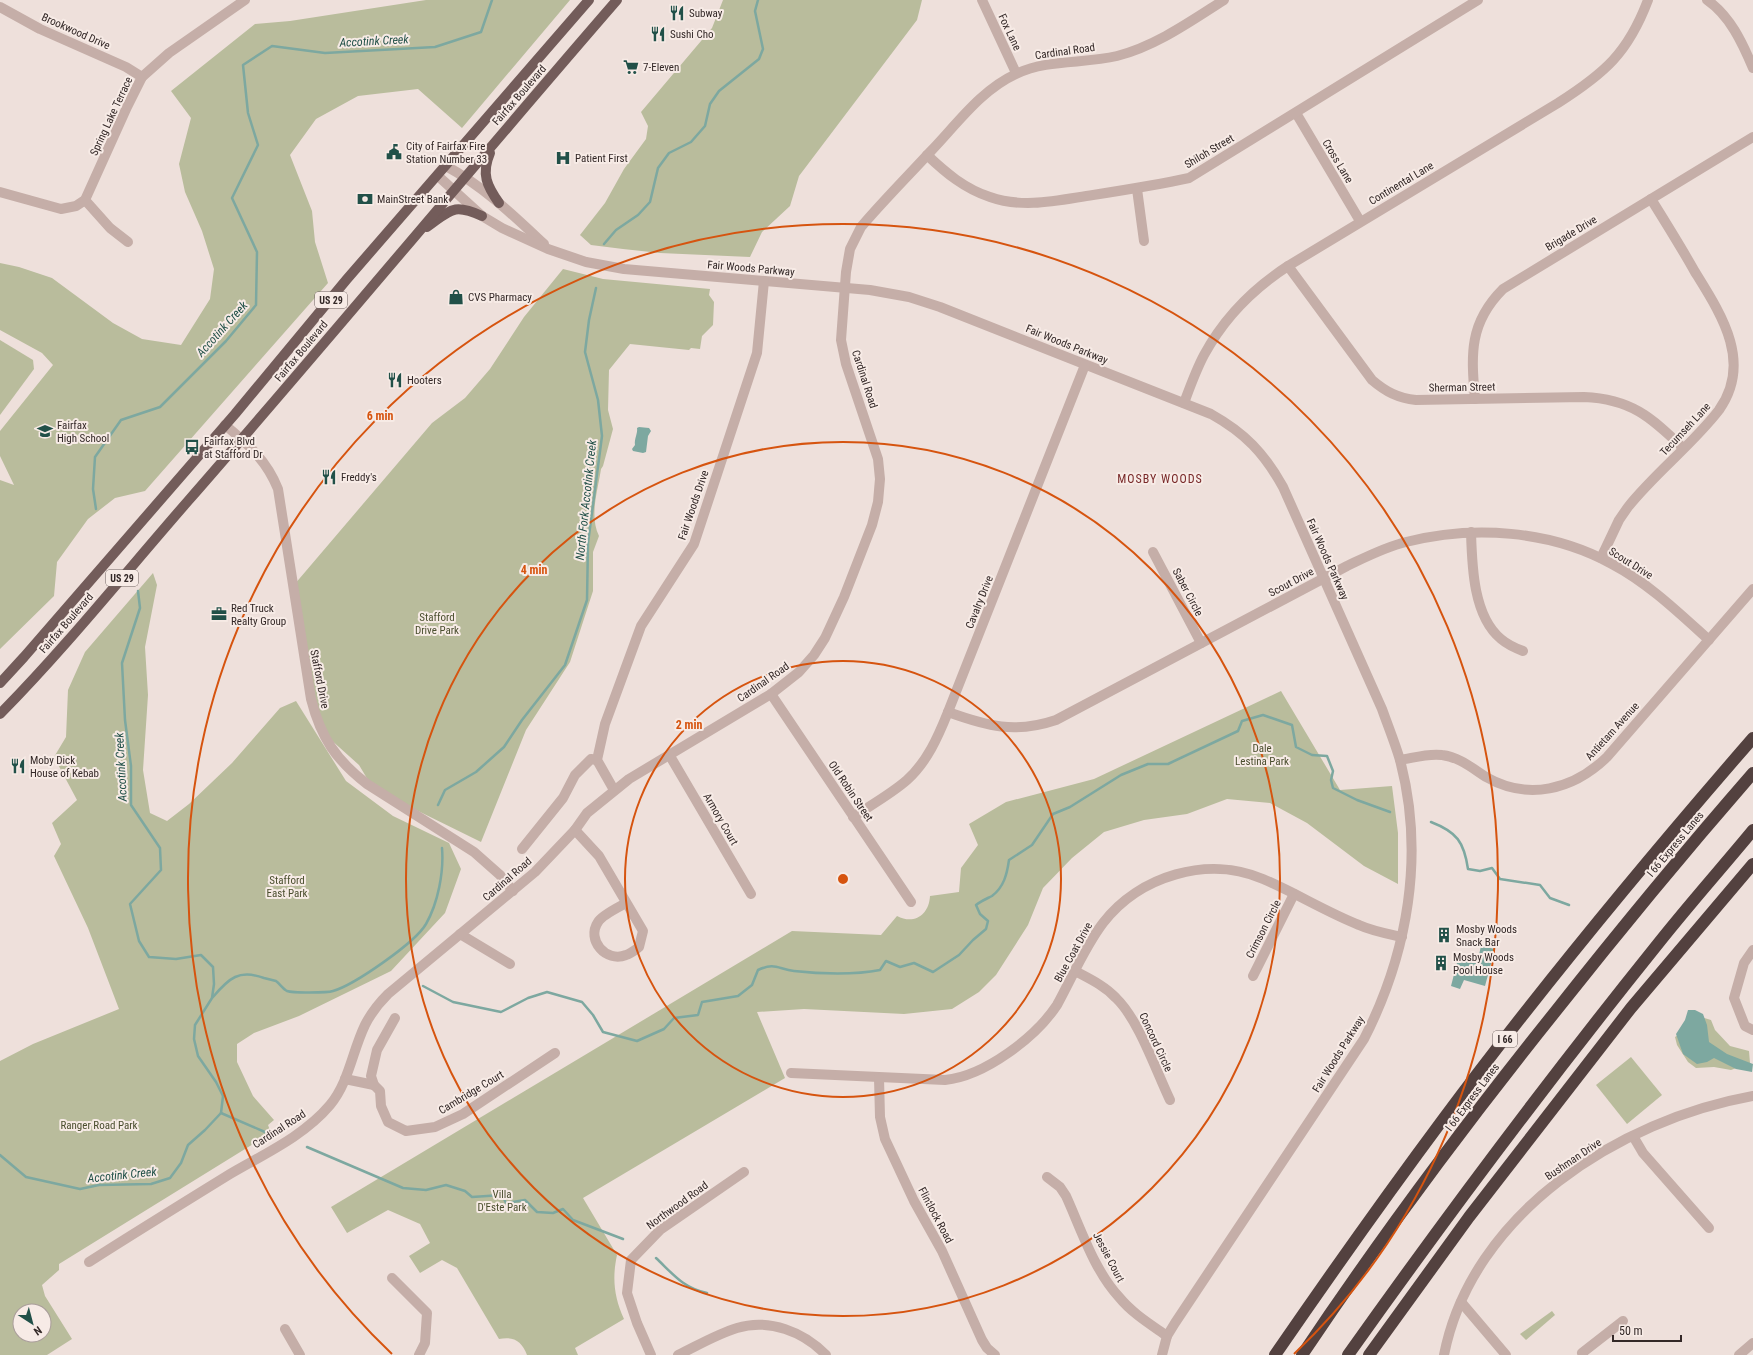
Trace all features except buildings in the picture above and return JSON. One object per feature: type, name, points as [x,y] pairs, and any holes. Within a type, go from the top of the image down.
[{"type":"highway","points":[[1678,824],[1753,730]]},
{"type":"highway","name":"I 66","points":[[1275,1355],[1352,1244],[1448,1113],[1544,990],[1678,824],[1753,738]]},
{"type":"highway","name":"I 66 Express Lanes","points":[[1302,1355],[1402,1212],[1504,1076],[1619,932],[1753,773]]},
{"type":"highway","points":[[1348,1355],[1421,1252],[1510,1132],[1653,949],[1753,830]]},
{"type":"highway","points":[[1369,1355],[1469,1217],[1626,1014],[1753,864]]},
{"type":"main road","name":"Fairfax Boulevard","points":[[0,682],[24,657],[225,425],[347,279],[438,176],[589,0]]},
{"type":"main road","name":"Fairfax Boulevard","points":[[0,714],[69,638],[242,439],[617,0]]},
{"type":"main road","points":[[494,144],[485,164],[486,176],[491,191],[499,203]]},
{"type":"main road","points":[[410,241],[451,210],[466,209],[482,216]]},
{"type":"street","name":"Spring Lake Terrace","points":[[85,200],[142,77],[169,53],[244,0]]},
{"type":"street","name":"Fox Lane","points":[[982,0],[1016,73]]},
{"type":"street","name":"Cardinal Road","points":[[89,1262],[164,1214],[303,1130],[329,1106],[341,1088],[365,1025],[381,1002],[398,985],[535,872],[588,814],[614,790],[629,779],[670,756],[771,694],[799,672],[814,655],[825,638],[844,597],[872,525],[878,502],[880,479],[878,459],[842,348],[841,331],[844,288],[850,249],[861,227],[981,97],[1016,73],[1044,65],[1066,61],[1106,58],[1141,48],[1171,33],[1224,0]]},
{"type":"street","name":"Shiloh Street","points":[[927,155],[961,183],[991,198],[1009,202],[1048,202],[1137,189],[1189,178],[1478,0]]},
{"type":"street","name":"Continental Lane","points":[[1184,403],[1204,355],[1221,327],[1257,288],[1288,266],[1360,221],[1558,103],[1598,75],[1616,58],[1631,37],[1648,0]]},
{"type":"street","points":[[1707,0],[1719,10],[1734,29],[1753,68]]},
{"type":"street","name":"Brookwood Drive","points":[[0,7],[40,29],[126,67],[142,77]]},
{"type":"street","name":"Cross Lane","points":[[1296,113],[1360,221]]},
{"type":"street","name":"Brigade Drive","points":[[1475,399],[1473,378],[1474,339],[1481,318],[1493,299],[1514,282],[1753,137]]},
{"type":"street","name":"Fair Woods Parkway","points":[[446,166],[466,177],[499,203],[548,248]]},
{"type":"street","name":"Fair Woods Parkway","points":[[438,176],[482,216],[502,228],[548,248],[586,262],[624,269],[889,293],[924,302],[1211,414],[1247,438],[1263,455],[1283,487],[1382,709],[1400,760],[1408,801],[1411,846],[1410,896],[1402,937],[1387,990],[1364,1039],[1167,1336],[1162,1355]]},
{"type":"street","points":[[1137,189],[1144,241]]},
{"type":"street","points":[[0,192],[62,209],[76,206],[85,200],[110,228],[128,242]]},
{"type":"street","name":"Tecumseh Lane","points":[[1601,558],[1619,520],[1628,506],[1711,419],[1725,401],[1733,379],[1735,353],[1728,327],[1651,199]]},
{"type":"street","name":"Sherman Street","points":[[1288,266],[1372,380],[1383,389],[1406,399],[1584,397],[1611,400],[1629,406],[1645,414],[1656,422],[1683,448]]},
{"type":"street","name":"Fair Woods Drive","points":[[597,760],[605,724],[641,626],[694,544],[757,353],[764,281]]},
{"type":"street","name":"Cavalry Drive","points":[[853,817],[898,787],[915,772],[932,748],[948,712],[1085,365]]},
{"type":"street","name":"Stafford Drive","points":[[225,425],[242,439],[265,463],[278,489],[311,699],[316,718],[327,741],[341,761],[367,784],[474,852],[500,875],[513,890]]},
{"type":"street","points":[[1471,532],[1474,583],[1486,617],[1493,631],[1500,639],[1523,651]]},
{"type":"street","name":"Scout Drive","points":[[948,712],[980,723],[1000,727],[1023,728],[1046,724],[1067,715],[1323,578],[1382,550],[1405,542],[1432,536],[1471,532],[1496,532],[1536,537],[1601,558],[1631,575],[1656,594],[1709,640]]},
{"type":"street","name":"Saber Circle","points":[[1153,552],[1201,643]]},
{"type":"street","name":"Antietam Avenue","points":[[1400,760],[1433,755],[1453,757],[1487,777],[1521,789],[1547,789],[1573,782],[1588,774],[1607,757],[1753,589]]},
{"type":"street","name":"Old Robin Street","points":[[771,694],[911,902]]},
{"type":"street","name":"Armory Court","points":[[670,756],[751,894]]},
{"type":"street","points":[[522,849],[563,798],[575,775],[591,759],[597,760],[614,790]]},
{"type":"street","points":[[575,830],[599,856],[643,931],[639,947],[625,956],[611,956],[600,950],[596,942],[595,932],[598,922],[626,903]]},
{"type":"street","name":"Blue Coat Drive","points":[[791,1073],[945,1080],[962,1077],[977,1071],[1016,1047],[1040,1027],[1058,1005],[1096,933],[1112,912],[1137,892],[1167,877],[1199,870],[1231,870],[1262,878],[1359,925],[1402,937]]},
{"type":"street","name":"Crimson Circle","points":[[1253,976],[1294,894]]},
{"type":"street","points":[[460,934],[510,964]]},
{"type":"street","points":[[1753,950],[1744,963],[1734,998],[1745,1026],[1753,1030]]},
{"type":"street","name":"Concord Circle","points":[[1075,971],[1107,989],[1126,1008],[1135,1023],[1170,1100]]},
{"type":"street","name":"Cambridge Court","points":[[395,1018],[377,1050],[371,1076],[374,1085],[380,1091],[381,1106],[388,1122],[406,1131],[436,1127],[463,1114],[555,1053]]},
{"type":"street","name":"Flintlock Road","points":[[879,1078],[880,1117],[885,1139],[914,1201],[942,1251],[982,1340],[987,1348],[995,1355]]},
{"type":"street","points":[[345,1079],[374,1085]]},
{"type":"street","name":"Bushman Drive","points":[[1444,1355],[1461,1302],[1478,1267],[1509,1226],[1554,1184],[1574,1170],[1633,1136],[1659,1123],[1700,1109],[1753,1096]]},
{"type":"street","points":[[1633,1136],[1643,1153],[1709,1228]]},
{"type":"street","name":"Northwood Road","points":[[652,1355],[636,1323],[626,1293],[631,1260],[660,1230],[744,1172]]},
{"type":"street","name":"Jessie Court","points":[[1046,1177],[1060,1188],[1066,1196],[1098,1266],[1113,1290],[1138,1315],[1167,1336]]},
{"type":"street","points":[[392,1278],[427,1313],[425,1343],[419,1355]]},
{"type":"street","points":[[1461,1302],[1506,1355]]},
{"type":"street","points":[[1583,1355],[1582,1353],[1622,1322]]},
{"type":"street","points":[[678,1355],[737,1328],[759,1325],[793,1331],[807,1339],[826,1355]]},
{"type":"street","points":[[285,1329],[300,1355]]},
{"type":"street","points":[[1739,1355],[1753,1343]]},
{"type":"green space","points":[[426,0],[570,0],[462,128],[418,89],[358,96],[316,119],[290,155],[312,211],[315,242],[328,283],[145,491],[115,498],[88,519],[57,562],[54,596],[0,649],[0,480],[14,485],[0,456],[0,431],[53,365],[42,353],[0,330],[0,263],[19,267],[52,278],[113,323],[142,339],[181,345],[210,299],[214,269],[202,231],[185,192],[179,164],[191,118],[171,91],[255,24],[290,21]]},
{"type":"green space","points":[[723,0],[922,0],[917,20],[799,176],[790,206],[762,232],[750,257],[660,253],[591,245],[580,235],[605,203],[624,169],[646,139],[648,126],[641,112],[712,28]]},
{"type":"green space","name":"Stafford Drive Park","points":[[563,269],[603,279],[710,289],[709,295],[714,302],[713,325],[702,336],[700,349],[691,348],[689,350],[630,344],[609,370],[608,410],[613,429],[601,469],[595,503],[594,512],[596,528],[599,536],[593,552],[593,591],[570,662],[526,730],[481,842],[414,809],[368,780],[359,765],[320,730],[294,585],[432,423],[465,398],[490,369],[524,317]]},
{"type":"green space","points":[[0,340],[33,360],[34,369],[0,415]]},
{"type":"green space","points":[[153,573],[157,585],[145,647],[148,695],[143,770],[150,813],[167,821],[189,804],[232,763],[280,708],[296,701],[346,781],[393,816],[449,843],[461,869],[445,913],[391,971],[299,1016],[254,1033],[237,1044],[237,1062],[253,1096],[274,1120],[268,1125],[271,1133],[59,1264],[59,1270],[42,1285],[45,1296],[49,1303],[12,1303],[12,1343],[52,1343],[52,1307],[72,1339],[47,1355],[0,1355],[0,1061],[33,1044],[119,1009],[88,928],[54,856],[61,844],[52,823],[77,800],[54,757],[66,737],[68,690],[85,652]]},
{"type":"green space","points":[[1281,691],[1340,790],[1392,786],[1398,833],[1398,884],[1364,866],[1307,823],[1270,803],[1227,799],[1187,814],[1144,820],[1104,832],[1072,858],[1043,888],[1028,925],[996,975],[979,992],[952,1009],[904,1014],[804,1009],[757,1012],[785,1078],[583,1198],[617,1255],[614,1280],[618,1303],[624,1319],[575,1348],[578,1355],[527,1355],[520,1343],[513,1339],[499,1339],[457,1268],[442,1260],[420,1273],[409,1256],[430,1243],[420,1224],[388,1210],[347,1233],[331,1207],[792,931],[881,935],[897,916],[903,919],[915,919],[920,916],[927,908],[930,896],[959,892],[961,868],[978,845],[969,824],[1006,802],[1094,779]]},
{"type":"green space","points":[[1691,1014],[1711,1020],[1715,1030],[1730,1046],[1749,1051],[1750,1063],[1731,1070],[1714,1067],[1696,1068],[1688,1062],[1677,1045],[1675,1037],[1684,1031]]},
{"type":"green space","points":[[1631,1057],[1662,1095],[1627,1124],[1596,1085]]},
{"type":"green space","points":[[1552,1311],[1555,1315],[1526,1340],[1520,1334]]},
{"type":"water","points":[[637,428],[649,428],[651,431],[648,436],[646,452],[643,453],[633,451],[632,449],[635,445]]},
{"type":"water","points":[[1481,946],[1495,949],[1485,986],[1464,980],[1460,989],[1451,986],[1459,955],[1478,959]]},
{"type":"water","points":[[1688,1010],[1695,1010],[1703,1014],[1707,1025],[1709,1042],[1727,1054],[1753,1064],[1752,1072],[1736,1069],[1714,1058],[1707,1062],[1697,1064],[1683,1054],[1676,1034],[1685,1020]]},
{"type":"waterway","name":"Accotink Creek","points":[[96,509],[93,489],[95,457],[121,420],[160,407],[226,341],[256,305],[257,252],[232,198],[258,145],[248,113],[243,65],[272,46],[325,53],[435,47],[481,32],[492,0]]},
{"type":"waterway","name":"North Fork Accotink Creek","points":[[604,244],[616,230],[638,215],[650,202],[658,168],[669,153],[691,142],[705,126],[710,104],[719,91],[759,59],[763,49],[755,11],[758,0]]},
{"type":"waterway","name":"North Fork Accotink Creek","points":[[438,805],[445,790],[476,772],[504,747],[522,720],[565,665],[587,600],[588,543],[602,436],[598,400],[585,352],[589,320],[596,288]]},
{"type":"waterway","name":"Accotink Creek","points":[[0,1155],[26,1177],[80,1189],[99,1185],[151,1184],[170,1178],[181,1163],[188,1145],[221,1113],[223,1096],[216,1082],[198,1056],[194,1039],[195,1025],[212,998],[214,984],[213,967],[201,955],[176,959],[149,957],[139,941],[130,904],[161,870],[160,848],[131,805],[131,766],[125,720],[122,663],[140,608],[138,591]]},
{"type":"waterway","points":[[423,986],[453,1002],[501,1012],[528,998],[547,992],[582,1002],[593,1015],[603,1032],[637,1041],[664,1029],[674,1018],[698,1015],[702,1002],[738,996],[752,985],[758,970],[769,966],[804,972],[849,973],[880,970],[886,961],[900,967],[914,963],[933,972],[959,955],[986,929],[988,921],[980,914],[976,905],[992,896],[999,889],[1006,875],[1009,860],[1032,845],[1053,814],[1070,807],[1121,775],[1148,764],[1168,764],[1238,731],[1242,721],[1263,715],[1292,725],[1296,747],[1312,755],[1327,756],[1333,771],[1331,780],[1333,788],[1357,800],[1390,812]]},
{"type":"waterway","points":[[1431,822],[1447,830],[1458,839],[1464,852],[1468,869],[1480,871],[1492,868],[1500,879],[1540,885],[1550,898],[1569,905]]},
{"type":"waterway","name":"North Fork Accotink Creek","points":[[213,997],[230,980],[241,975],[255,975],[276,981],[287,991],[330,992],[355,981],[369,972],[410,942],[426,924],[437,897],[441,877],[442,848]]},
{"type":"waterway","points":[[221,1113],[265,1132]]},
{"type":"waterway","points":[[307,1147],[403,1188],[426,1190],[446,1185],[465,1191],[472,1197],[502,1195],[506,1203],[525,1200],[537,1212],[553,1213],[563,1209],[573,1220],[623,1239]]},
{"type":"waterway","points":[[656,1258],[679,1280],[691,1288],[707,1293]]},
{"type":"place","name":"Subway","points":[[677,13]]},
{"type":"place","name":"Sushi Cho","points":[[658,34]]},
{"type":"place","name":"7-Eleven","points":[[631,67]]},
{"type":"place","name":"City of Fairfax Fire Station Number 33","points":[[394,152]]},
{"type":"place","name":"Patient First","points":[[563,158]]},
{"type":"place","name":"MainStreet Bank","points":[[365,199]]},
{"type":"place","name":"CVS Pharmacy","points":[[456,297]]},
{"type":"place","name":"Hooters","points":[[395,380]]},
{"type":"place","name":"Fairfax High School","points":[[45,431]]},
{"type":"place","name":"Fairfax Blvd at Stafford Dr","points":[[192,447]]},
{"type":"place","name":"Freddy's","points":[[329,477]]},
{"type":"place","name":"Red Truck Realty Group","points":[[219,614]]},
{"type":"place","name":"Moby Dick House of Kebab","points":[[18,766]]},
{"type":"place","name":"Mosby Woods Snack Bar","points":[[1444,935]]},
{"type":"place","name":"Mosby Woods Pool House","points":[[1441,963]]},
{"type":"district","name":"MOSBY WOODS","points":[[1160,479]]},
{"type":"park label","name":"Dale Lestina Park","points":[[1262,754]]},
{"type":"park label","name":"Stafford East Park","points":[[287,886]]},
{"type":"park label","name":"Ranger Road Park","points":[[99,1125]]},
{"type":"park label","name":"Villa D'Este Park","points":[[502,1200]]}]
